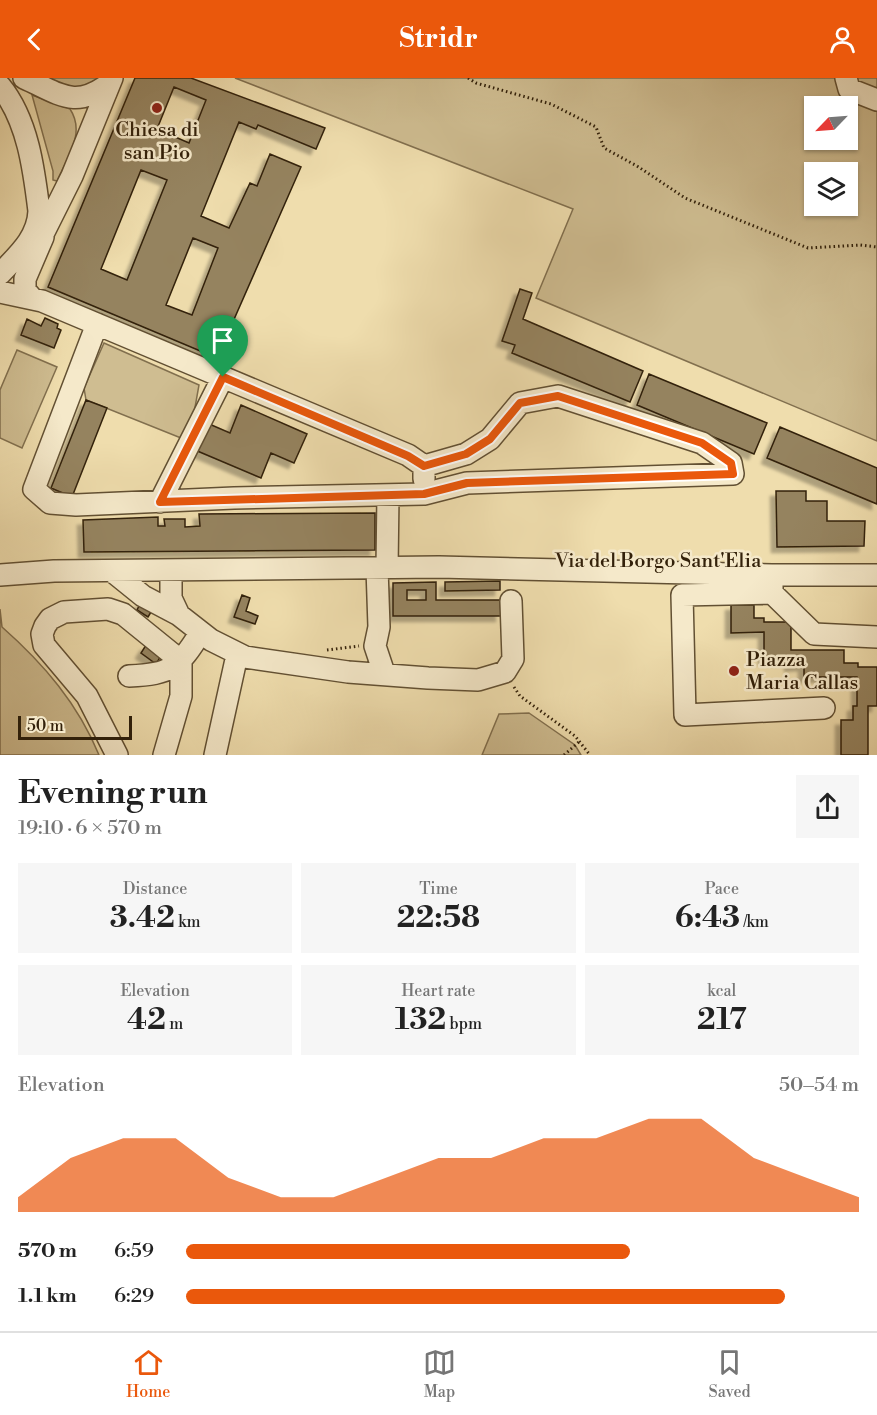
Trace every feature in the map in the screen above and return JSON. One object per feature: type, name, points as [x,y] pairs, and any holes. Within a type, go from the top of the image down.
[{"type":"street","points":[[24,78],[67,97],[84,99],[111,81]]},
{"type":"street","points":[[846,78],[849,89],[877,100]]},
{"type":"street","points":[[0,274],[34,243],[72,176],[111,81]]},
{"type":"street","points":[[0,86],[12,104],[26,138],[36,186],[39,223],[25,279],[25,290],[37,299]]},
{"type":"street","points":[[0,292],[37,299],[97,324],[223,377],[408,456],[424,466],[466,454],[490,439],[520,403],[558,396],[702,443],[731,463],[733,474],[467,483],[424,494],[76,506],[55,503],[34,489],[97,324]]},
{"type":"street","points":[[160,502],[223,377]]},
{"type":"street","points":[[424,466],[424,494]]},
{"type":"street","points":[[384,673],[375,646],[379,627],[388,495]]},
{"type":"street","name":"Via del Borgo Sant'Elia","points":[[439,567],[467,561],[772,577],[877,562]]},
{"type":"street","name":"Via del Borgo Sant'Elia","points":[[0,575],[112,571],[439,567],[772,577],[877,574]]},
{"type":"street","points":[[112,571],[143,596],[179,615],[237,655],[348,672],[478,680],[505,672],[513,659],[511,601]]},
{"type":"street","points":[[171,571],[171,598],[179,615]]},
{"type":"street","points":[[682,573],[685,716],[824,708]]},
{"type":"street","points":[[682,595],[772,577],[814,633],[877,637]]},
{"type":"street","points":[[117,755],[87,696],[44,645],[42,634],[45,626],[50,619],[64,612],[108,609],[123,614],[181,661]]},
{"type":"street","points":[[129,676],[159,674],[181,661],[201,632]]},
{"type":"street","points":[[215,755],[237,655]]},
{"type":"street","points":[[164,755],[181,696],[181,661]]},
{"type":"path","points":[[468,78],[476,83],[551,104],[596,127],[604,148],[638,166],[685,198],[808,248],[860,245],[877,247]]},
{"type":"path","points":[[505,672],[520,696],[580,741],[590,755]]},
{"type":"path","points":[[564,755],[580,741]]},
{"type":"shaded area","points":[[44,78],[101,78],[75,93]]},
{"type":"shaded area","points":[[235,78],[877,78],[877,441],[536,298],[573,209]]},
{"type":"shaded area","points":[[32,95],[70,109],[74,118],[76,136],[57,181],[53,180],[53,171]]},
{"type":"shaded area","points":[[104,343],[199,385],[194,413],[181,438],[86,400],[84,388]]},
{"type":"shaded area","points":[[17,350],[57,367],[22,448],[0,438],[0,390]]},
{"type":"shaded area","points":[[0,609],[2,627],[46,670],[81,719],[99,755],[0,755]]},
{"type":"shaded area","points":[[529,713],[575,745],[581,755],[482,755],[499,714]]},
{"type":"building","points":[[135,78],[191,78],[325,128],[316,149],[258,125],[256,129],[239,122],[201,216],[229,228],[250,183],[257,186],[270,154],[301,167],[217,358],[48,287]],"holes":[[[174,87],[206,100],[189,143],[157,129]],[[141,170],[167,180],[127,280],[101,269]],[[193,238],[218,248],[192,315],[166,305]]]},
{"type":"building","points":[[520,289],[532,293],[523,319],[643,371],[630,402],[512,353],[515,345],[502,341]]},
{"type":"building","points":[[45,318],[58,324],[57,328],[61,330],[54,348],[21,335],[27,319],[41,326]]},
{"type":"building","points":[[649,374],[767,423],[754,454],[637,405]]},
{"type":"building","points":[[86,400],[107,408],[72,497],[51,488]]},
{"type":"building","points":[[241,405],[307,434],[294,463],[271,453],[261,478],[195,450],[207,423],[230,433]]},
{"type":"building","points":[[780,427],[877,468],[877,504],[767,458]]},
{"type":"building","points":[[776,491],[806,491],[806,501],[827,501],[827,521],[865,521],[864,546],[777,547]]},
{"type":"building","points":[[375,513],[375,550],[84,552],[83,520],[158,517],[158,526],[165,526],[164,519],[185,519],[185,527],[200,526],[199,514]]},
{"type":"building","points":[[500,581],[500,590],[445,591],[445,582]]},
{"type":"building","points":[[436,582],[436,600],[500,600],[501,616],[393,616],[393,583]],"holes":[[[407,590],[426,590],[426,600],[407,600]]]},
{"type":"building","points":[[242,595],[250,598],[246,611],[258,616],[255,624],[234,617]]},
{"type":"building","points":[[141,602],[153,609],[148,617],[137,610]]},
{"type":"building","points":[[731,605],[754,605],[754,618],[764,618],[764,622],[791,622],[791,650],[844,650],[844,663],[858,663],[858,667],[877,667],[877,706],[868,706],[868,755],[841,755],[841,720],[853,720],[853,706],[857,706],[857,677],[804,677],[804,665],[790,666],[790,660],[764,660],[764,632],[731,633]]},
{"type":"building","points":[[146,645],[161,656],[156,664],[141,653]]},
{"type":"place","name":"Chiesa di san Pio","points":[[157,108]]},
{"type":"place","name":"Piazza Maria Callas","points":[[734,671]]},
{"type":"route","points":[[223,377],[408,456],[424,466],[466,454],[490,439],[520,403],[558,396],[702,443],[731,463],[733,474],[467,483],[424,494],[160,502],[223,377]]}]
